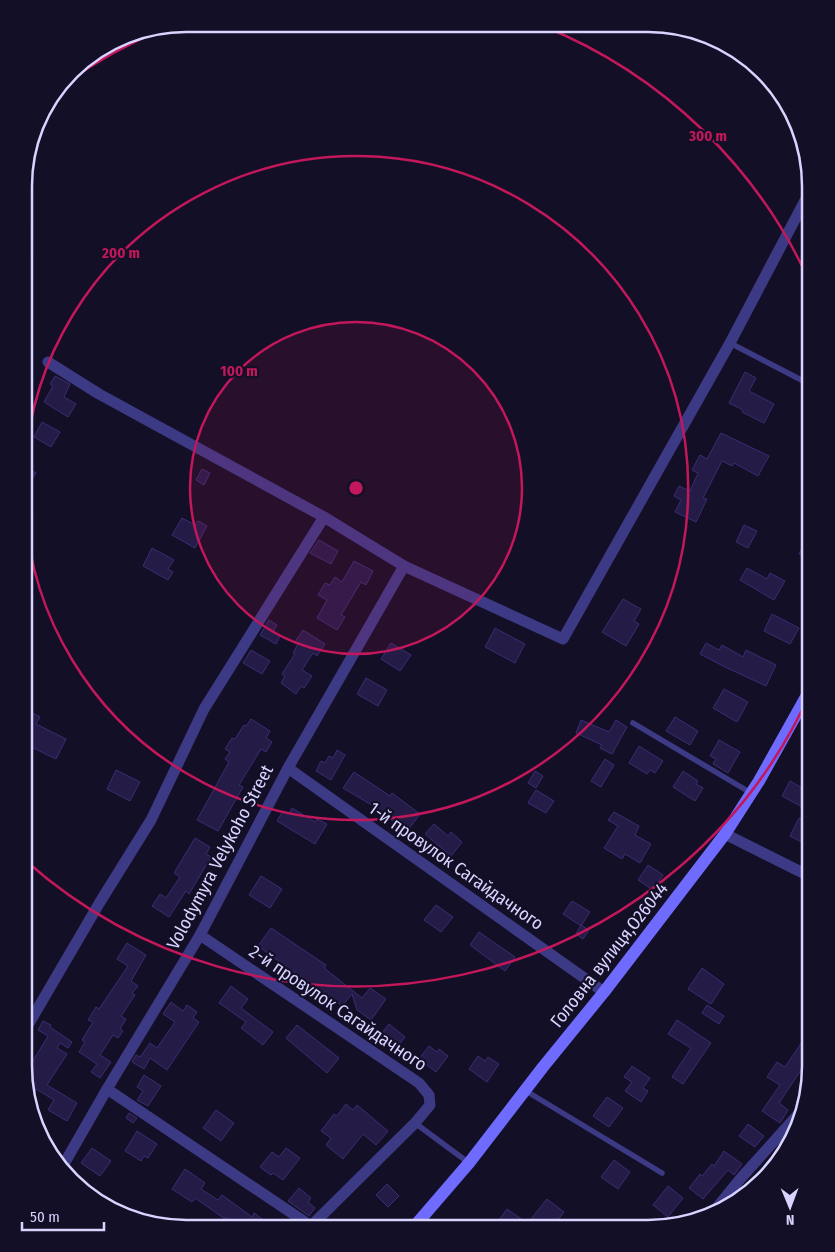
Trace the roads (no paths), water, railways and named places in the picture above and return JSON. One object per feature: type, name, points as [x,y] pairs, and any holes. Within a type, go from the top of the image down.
[{"type":"main road","name":"Головна вулиця,О26044","points":[[419,1220],[469,1163],[526,1091],[543,1066],[604,992],[725,834],[802,703]]},
{"type":"street","points":[[48,362],[108,399],[324,517],[404,566],[563,639],[730,343],[802,206]]},
{"type":"street","points":[[32,1018],[100,902],[151,820],[204,709],[324,517]]},
{"type":"street","name":"Volodymyra Velykoho Street","points":[[66,1161],[200,935],[288,768],[404,566]]},
{"type":"street","name":"1-й провулок Сагайдачного","points":[[288,768],[604,992]]},
{"type":"street","points":[[725,834],[802,873]]},
{"type":"street","name":"2-й провулок Сагайдачного","points":[[200,935],[419,1083],[429,1095],[430,1105],[415,1123],[317,1220]]},
{"type":"street","points":[[107,1089],[300,1220]]},
{"type":"street","points":[[723,1201],[792,1121]]},
{"type":"lane","points":[[730,343],[802,380]]},
{"type":"lane","points":[[633,724],[750,793]]},
{"type":"lane","points":[[526,1091],[662,1173]]},
{"type":"lane","points":[[415,1123],[469,1163]]}]
